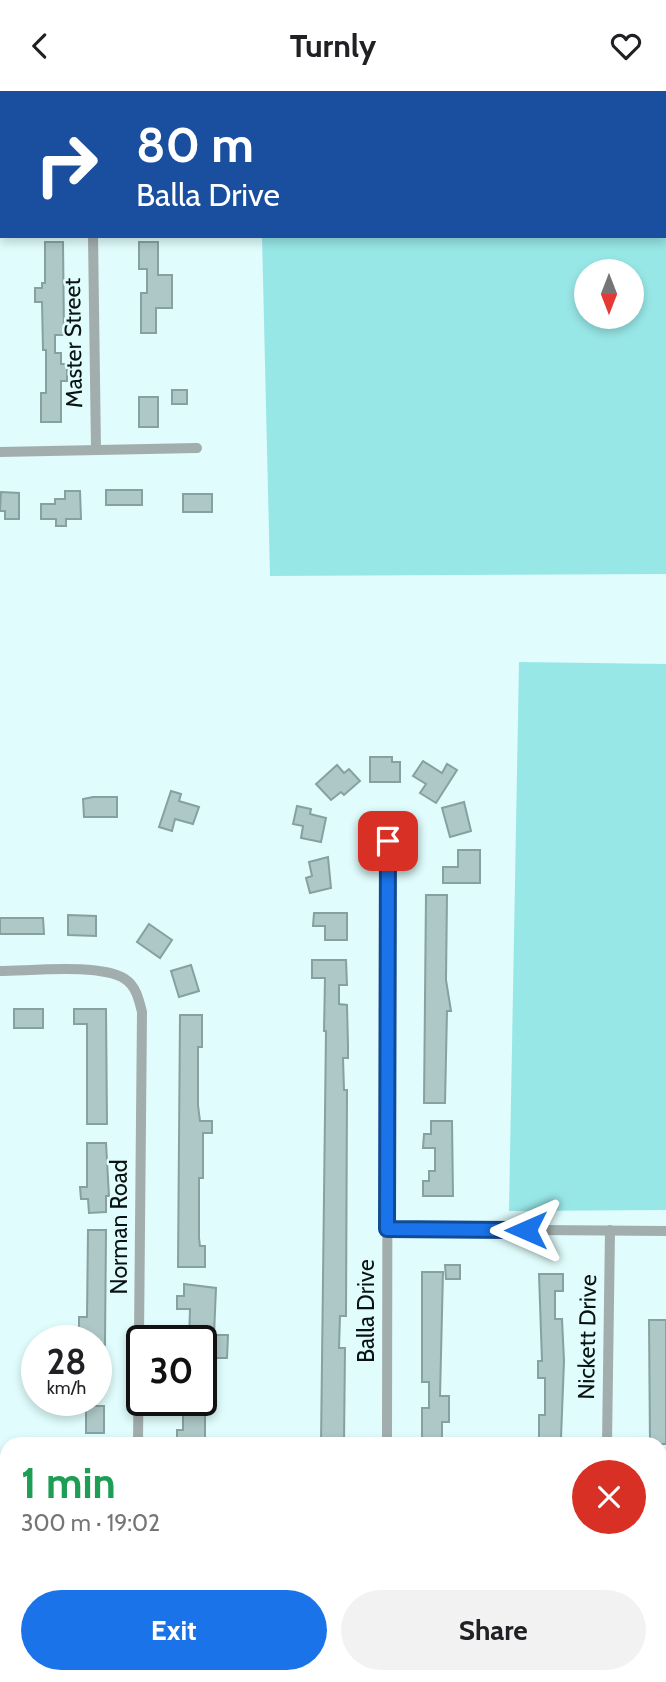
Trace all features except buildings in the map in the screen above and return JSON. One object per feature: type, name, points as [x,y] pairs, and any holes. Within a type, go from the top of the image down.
[{"type":"street","name":"Master Street","points":[[93,238],[96,450]]},
{"type":"street","points":[[0,452],[197,448]]},
{"type":"street","name":"Balla Drive","points":[[387,1437],[388,841]]},
{"type":"street","name":"Norman Road","points":[[0,971],[103,971],[125,979],[138,994],[142,1011],[138,1437]]},
{"type":"street","points":[[387,1229],[666,1231]]},
{"type":"street","name":"Nickett Drive","points":[[607,1437],[610,1230]]},
{"type":"shaded area","points":[[262,238],[666,238],[666,574],[270,576]]},
{"type":"shaded area","points":[[519,662],[666,664],[666,1210],[509,1211]]},
{"type":"route","points":[[388,841],[387,1229],[526,1230]]}]
